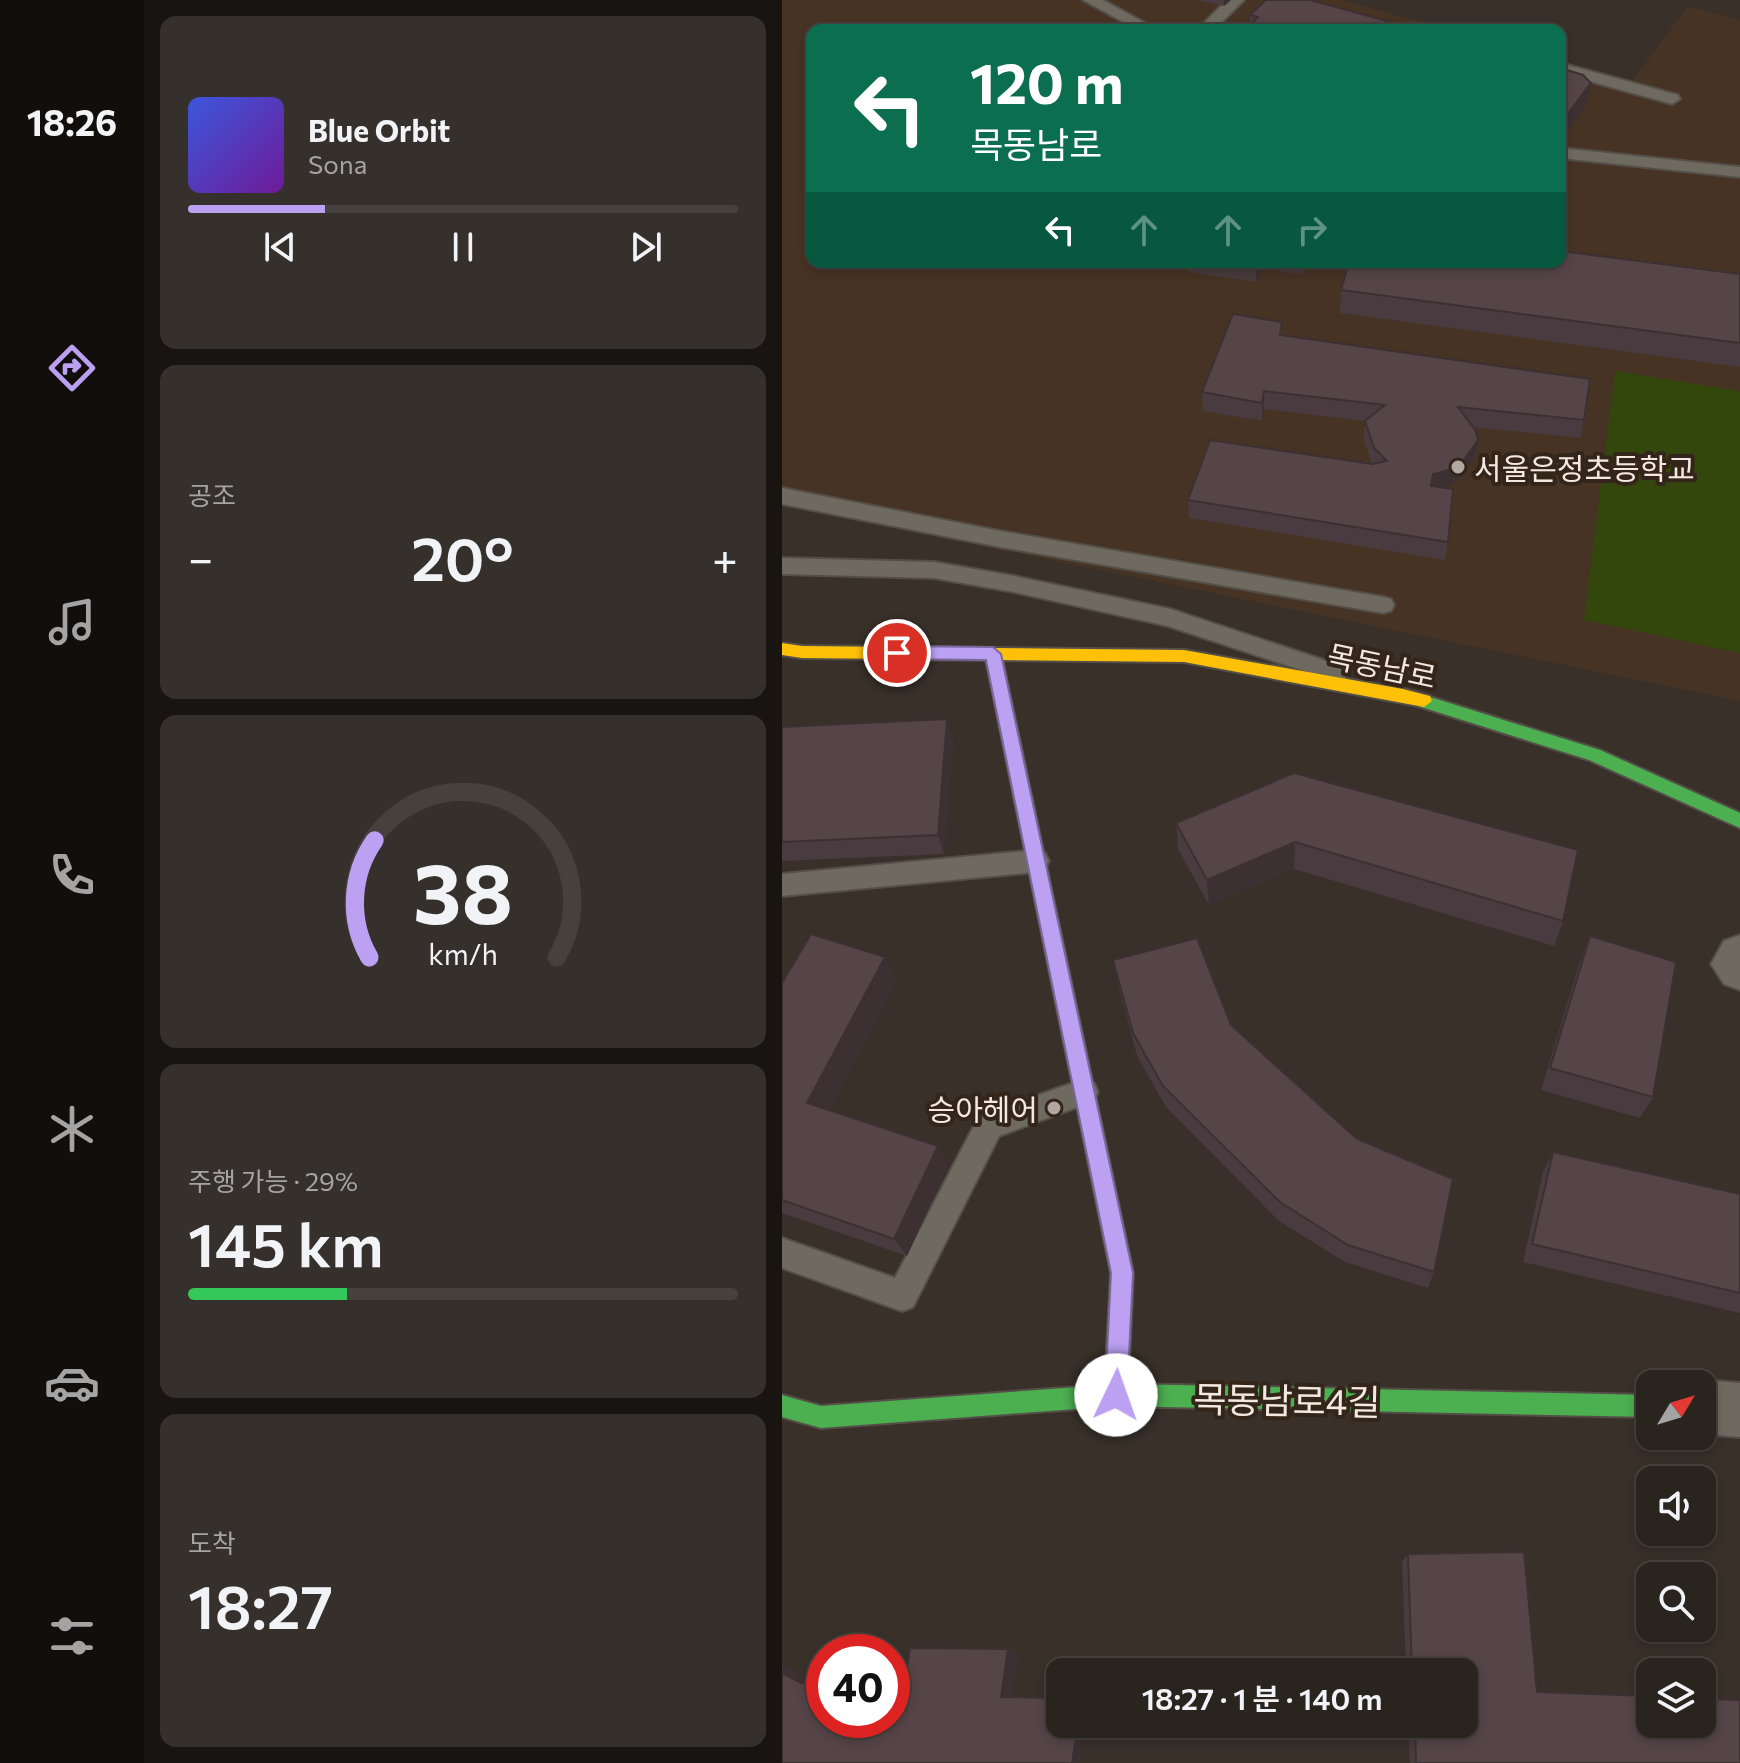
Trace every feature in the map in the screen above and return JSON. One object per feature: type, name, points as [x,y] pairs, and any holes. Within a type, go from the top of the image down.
[{"type":"street","name":"목동남로","points":[[782,649],[802,652],[1184,656],[1403,695],[1594,755],[1740,821]]},
{"type":"street","points":[[993,654],[1122,1273],[1116,1395]]},
{"type":"street","points":[[1740,955],[1734,964],[1740,970]]},
{"type":"street","name":"목동남로4길","points":[[782,1406],[821,1417],[1116,1395],[1636,1406]]},
{"type":"street","points":[[1716,1408],[1740,1410]]},
{"type":"lane","points":[[1091,0],[1138,24]]},
{"type":"lane","points":[[1211,24],[1236,0]]},
{"type":"lane","points":[[1566,70],[1672,99]]},
{"type":"lane","points":[[1566,154],[1740,172]]},
{"type":"lane","points":[[782,496],[1000,539],[1383,605]]},
{"type":"lane","points":[[782,566],[934,570],[1014,584],[1170,618],[1403,695]]},
{"type":"lane","points":[[782,885],[1036,861]]},
{"type":"lane","points":[[782,1253],[902,1296],[989,1126],[1084,1092]]},
{"type":"shaded area","points":[[782,0],[1342,0],[1428,24],[806,24],[806,268],[1566,268],[1566,63],[1632,81],[1688,6],[1740,20],[1740,701],[782,505]]},
{"type":"green space","points":[[1615,371],[1740,391],[1740,653],[1584,620]]},
{"type":"building","points":[[1266,0],[1310,0],[1398,24],[1251,24],[1258,17],[1250,15]]},
{"type":"building","points":[[1566,70],[1583,75],[1591,83],[1566,116]]},
{"type":"building","points":[[1566,252],[1740,274],[1740,343],[1341,290],[1347,268],[1566,268]]},
{"type":"building","points":[[1233,314],[1282,322],[1280,335],[1590,379],[1584,420],[1458,407],[1475,430],[1478,440],[1464,460],[1449,470],[1433,474],[1431,486],[1453,489],[1448,542],[1188,500],[1210,440],[1372,464],[1387,461],[1374,448],[1365,421],[1385,405],[1264,391],[1262,403],[1202,392]]},
{"type":"building","points":[[947,719],[938,835],[782,842],[782,727]]},
{"type":"building","points":[[1294,773],[1578,850],[1563,921],[1295,842],[1207,880],[1176,823]]},
{"type":"building","points":[[811,934],[885,957],[807,1103],[938,1146],[894,1239],[782,1200],[782,983]]},
{"type":"building","points":[[1590,936],[1676,962],[1653,1097],[1550,1068]]},
{"type":"building","points":[[1197,938],[1231,1025],[1357,1139],[1453,1179],[1434,1272],[1348,1245],[1280,1202],[1163,1086],[1133,1033],[1113,960]]},
{"type":"building","points":[[1553,1152],[1740,1194],[1740,1293],[1532,1244]]},
{"type":"building","points":[[1524,1552],[1537,1692],[1636,1696],[1636,1738],[1716,1738],[1716,1699],[1740,1700],[1740,1763],[1416,1763],[1415,1738],[1478,1738],[1478,1658],[1412,1658],[1408,1554]]},
{"type":"building","points":[[910,1648],[1008,1649],[1001,1697],[1046,1698],[1046,1738],[1076,1738],[1072,1763],[782,1763],[782,1673],[806,1683],[806,1738],[910,1738]]},
{"type":"traffic: fast","points":[[993,654],[1122,1273],[1116,1395]]},
{"type":"traffic: fast","points":[[1424,701],[1594,755],[1740,821]]},
{"type":"traffic: fast","points":[[782,1406],[821,1417],[1116,1395],[1636,1406]]},
{"type":"traffic: slow","points":[[782,649],[802,652],[1184,656],[1424,701]]},
{"type":"place","name":"서울은정초등학교","points":[[1458,467]]},
{"type":"place","name":"승아헤어","points":[[1054,1108]]},
{"type":"route","points":[[897,653],[993,654],[1122,1273],[1116,1395]]}]
